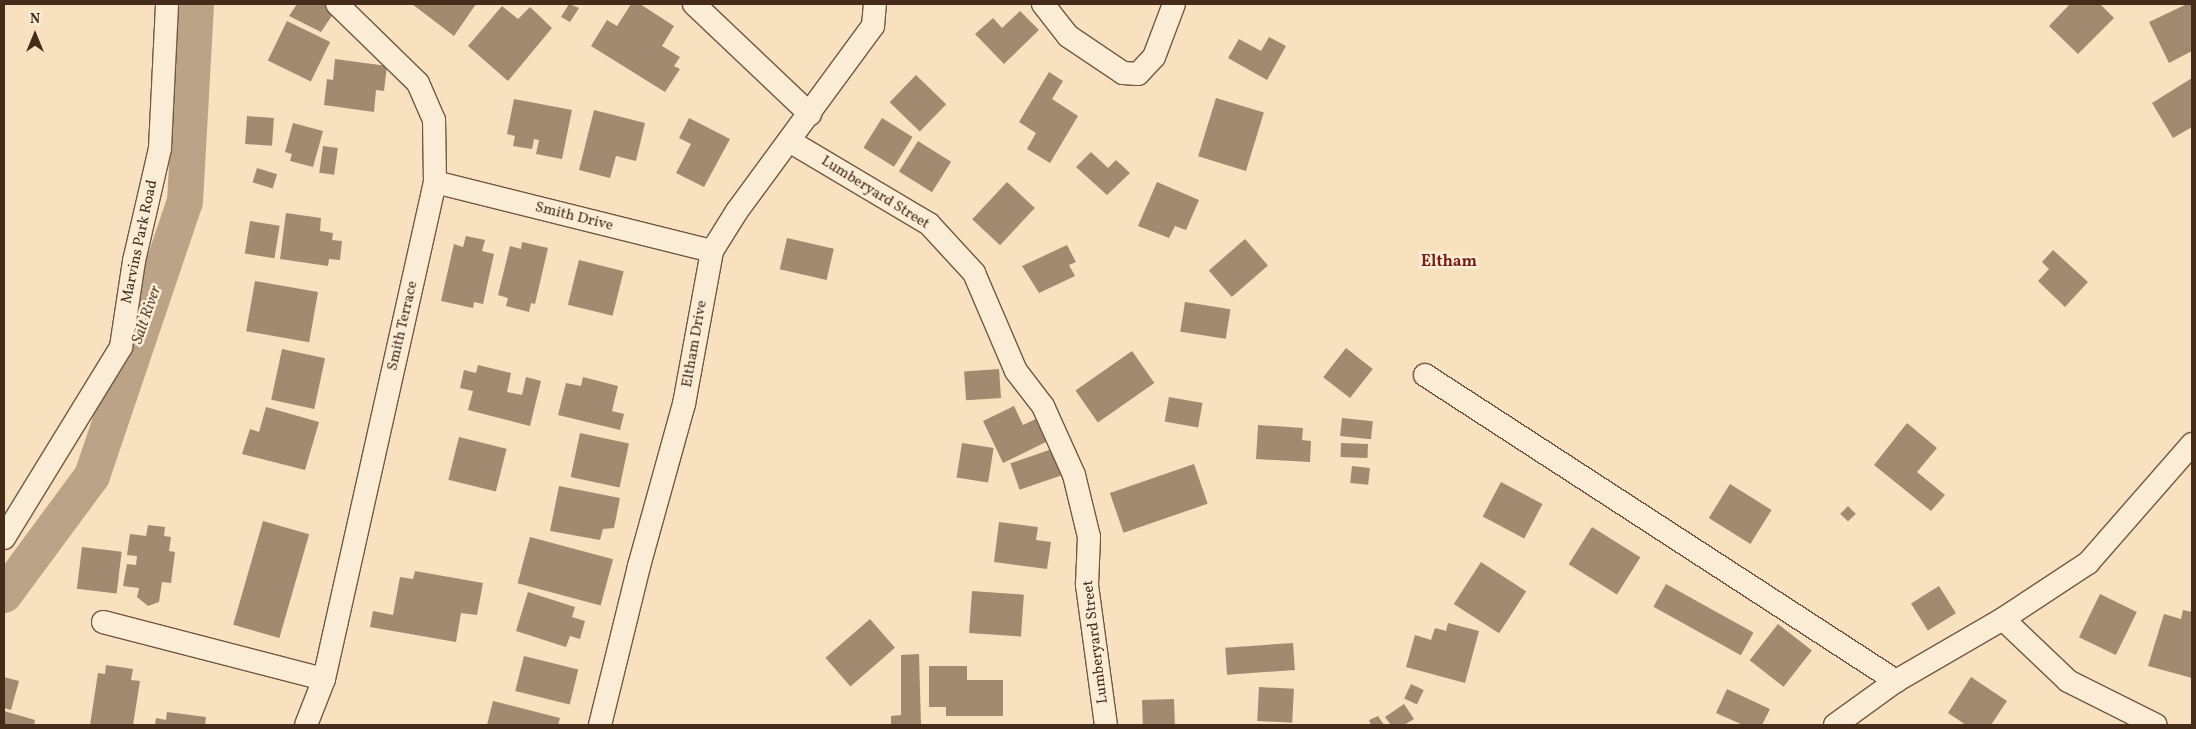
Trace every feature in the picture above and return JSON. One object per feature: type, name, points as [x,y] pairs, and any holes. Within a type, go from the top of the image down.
[{"type":"street","name":"Marvins Park Road","points":[[4,538],[121,347],[134,261],[160,148],[167,4]]},
{"type":"street","name":"Smith Terrace","points":[[306,725],[324,679],[435,182],[434,120],[418,83],[337,4]]},
{"type":"street","points":[[694,4],[810,114]]},
{"type":"street","name":"Eltham Drive","points":[[600,725],[639,566],[684,404],[712,251],[737,211],[791,142],[873,26],[875,4]]},
{"type":"street","points":[[1043,4],[1068,36],[1123,73],[1138,74],[1154,58],[1174,4]]},
{"type":"street","name":"Lumberyard Street","points":[[791,142],[929,224],[974,273],[1016,371],[1044,406],[1074,475],[1089,537],[1087,585],[1106,725]]},
{"type":"street","name":"Smith Drive","points":[[435,182],[712,251]]},
{"type":"street","points":[[1425,376],[1896,681]]},
{"type":"street","points":[[1835,725],[1896,681],[2002,619],[2088,563],[2192,444]]},
{"type":"street","points":[[2002,619],[2068,681],[2156,725]]},
{"type":"street","points":[[103,622],[324,679]]},
{"type":"building","points":[[297,4],[331,4],[337,8],[321,32],[289,16]]},
{"type":"building","points":[[412,4],[476,4],[454,36]]},
{"type":"building","points":[[569,4],[579,8],[570,22],[561,17]]},
{"type":"building","points":[[631,4],[640,4],[674,26],[662,46],[680,57],[674,66],[680,69],[665,92],[591,46],[607,20],[617,26]]},
{"type":"building","points":[[2070,4],[2100,4],[2114,18],[2078,54],[2049,26]]},
{"type":"building","points":[[2187,4],[2192,4],[2192,51],[2169,63],[2149,22]]},
{"type":"building","points":[[502,6],[518,19],[530,7],[552,28],[508,81],[468,46]]},
{"type":"building","points":[[1020,11],[1039,30],[1004,64],[975,34],[993,18],[1002,28]]},
{"type":"building","points":[[287,21],[330,42],[311,82],[268,61]]},
{"type":"building","points":[[1269,37],[1286,46],[1267,80],[1228,58],[1239,39],[1261,51]]},
{"type":"building","points":[[335,59],[387,66],[384,91],[376,90],[374,112],[324,105],[327,79],[333,80]]},
{"type":"building","points":[[1049,72],[1063,81],[1052,99],[1078,116],[1050,163],[1027,149],[1036,133],[1019,122]]},
{"type":"building","points":[[916,75],[946,104],[920,132],[890,102]]},
{"type":"building","points":[[2192,78],[2192,127],[2173,138],[2152,103]]},
{"type":"building","points":[[1216,98],[1264,113],[1246,171],[1198,156]]},
{"type":"building","points":[[514,99],[572,110],[562,159],[536,154],[539,140],[534,139],[532,149],[513,146],[515,136],[507,134]]},
{"type":"building","points":[[594,110],[645,123],[636,161],[616,156],[610,178],[579,170]]},
{"type":"building","points":[[247,116],[274,118],[272,146],[245,144]]},
{"type":"building","points":[[689,118],[730,139],[704,187],[676,173],[691,144],[679,138]]},
{"type":"building","points":[[882,118],[913,137],[894,167],[863,148]]},
{"type":"building","points":[[293,123],[323,131],[313,167],[290,161],[292,154],[285,152]]},
{"type":"building","points":[[918,141],[951,162],[932,192],[899,172]]},
{"type":"building","points":[[323,146],[338,148],[334,175],[319,173]]},
{"type":"building","points":[[1091,152],[1108,168],[1116,160],[1130,173],[1107,195],[1076,167]]},
{"type":"building","points":[[257,168],[277,174],[273,188],[253,182]]},
{"type":"building","points":[[1007,182],[1035,208],[1000,245],[972,219]]},
{"type":"building","points":[[1157,182],[1199,200],[1186,230],[1175,226],[1169,238],[1138,226]]},
{"type":"building","points":[[286,213],[321,218],[320,231],[333,233],[332,240],[342,241],[340,260],[329,259],[328,266],[280,259]]},
{"type":"building","points":[[250,221],[280,226],[274,258],[245,254]]},
{"type":"building","points":[[466,236],[485,240],[482,251],[494,254],[483,304],[474,302],[473,308],[441,301],[454,244],[463,247]]},
{"type":"building","points":[[787,238],[834,249],[827,280],[780,269]]},
{"type":"building","points":[[1245,239],[1268,265],[1232,297],[1209,270]]},
{"type":"building","points":[[522,242],[548,248],[535,304],[531,303],[529,312],[506,306],[508,298],[498,295],[510,246],[521,249]]},
{"type":"building","points":[[1067,245],[1076,262],[1069,265],[1075,276],[1039,293],[1022,266]]},
{"type":"building","points":[[2053,250],[2088,282],[2065,307],[2038,281],[2049,269],[2042,262]]},
{"type":"building","points":[[579,260],[624,271],[613,316],[568,305]]},
{"type":"building","points":[[255,281],[318,292],[309,342],[246,331]]},
{"type":"building","points":[[1185,302],[1230,309],[1226,339],[1180,332]]},
{"type":"building","points":[[1346,348],[1373,369],[1350,398],[1323,377]]},
{"type":"building","points":[[282,349],[325,358],[314,409],[271,400]]},
{"type":"building","points":[[1132,351],[1154,383],[1098,423],[1075,391]]},
{"type":"building","points":[[478,365],[511,373],[507,392],[522,395],[526,377],[541,381],[530,426],[468,410],[473,391],[460,388],[464,370],[476,373]]},
{"type":"building","points":[[999,369],[1001,398],[966,400],[964,371]]},
{"type":"building","points":[[583,377],[618,386],[612,411],[624,414],[620,430],[558,415],[566,383],[581,386]]},
{"type":"building","points":[[1169,397],[1202,403],[1198,428],[1165,422]]},
{"type":"building","points":[[1014,406],[1023,425],[1042,416],[1054,438],[1003,463],[983,421]]},
{"type":"building","points":[[266,407],[319,422],[305,470],[242,454],[250,429],[259,432]]},
{"type":"building","points":[[1342,418],[1373,421],[1371,439],[1340,436]]},
{"type":"building","points":[[1907,423],[1937,448],[1917,472],[1945,495],[1931,511],[1874,465]]},
{"type":"building","points":[[1258,425],[1303,428],[1302,440],[1311,441],[1310,462],[1256,459]]},
{"type":"building","points":[[580,433],[629,443],[620,487],[571,477]]},
{"type":"building","points":[[459,437],[507,449],[496,492],[448,480]]},
{"type":"building","points":[[962,443],[994,448],[988,483],[957,478]]},
{"type":"building","points":[[1341,443],[1368,444],[1367,458],[1341,457]]},
{"type":"building","points":[[1052,449],[1061,475],[1020,490],[1010,463]]},
{"type":"building","points":[[1194,464],[1208,504],[1124,533],[1110,493]]},
{"type":"building","points":[[1352,466],[1370,468],[1368,485],[1350,483]]},
{"type":"building","points":[[1501,482],[1542,504],[1524,539],[1483,516]]},
{"type":"building","points":[[1730,484],[1772,510],[1750,544],[1709,518]]},
{"type":"building","points":[[559,486],[620,498],[614,528],[603,529],[600,540],[550,531]]},
{"type":"building","points":[[1848,506],[1856,514],[1848,522],[1840,514]]},
{"type":"building","points":[[263,521],[309,534],[279,638],[233,625]]},
{"type":"building","points":[[999,522],[1038,527],[1036,540],[1051,542],[1047,569],[994,562]]},
{"type":"building","points":[[148,525],[165,527],[164,536],[171,537],[169,551],[175,552],[171,583],[162,582],[159,602],[148,606],[137,597],[139,588],[123,586],[127,564],[136,565],[137,556],[127,555],[130,534],[146,536]]},
{"type":"building","points":[[1592,527],[1640,557],[1617,595],[1569,564]]},
{"type":"building","points":[[530,537],[613,559],[601,606],[518,583]]},
{"type":"building","points":[[82,547],[122,552],[117,594],[77,589]]},
{"type":"building","points":[[1481,562],[1526,591],[1499,633],[1454,604]]},
{"type":"building","points":[[415,571],[483,583],[477,615],[461,613],[456,642],[370,627],[373,611],[393,615],[400,577],[413,579]]},
{"type":"building","points":[[1666,584],[1753,632],[1741,655],[1653,607]]},
{"type":"building","points":[[1939,586],[1956,613],[1928,631],[1911,603]]},
{"type":"building","points":[[972,591],[1024,595],[1021,637],[969,633]]},
{"type":"building","points":[[528,592],[575,607],[572,617],[585,621],[580,639],[570,636],[566,647],[516,631]]},
{"type":"building","points":[[2100,594],[2137,612],[2116,655],[2079,637]]},
{"type":"building","points":[[2183,610],[2192,612],[2192,678],[2148,666],[2164,614],[2181,619]]},
{"type":"building","points":[[870,619],[895,648],[850,686],[825,658]]},
{"type":"building","points":[[1448,623],[1479,631],[1465,683],[1406,667],[1415,635],[1431,640],[1435,628],[1446,631]]},
{"type":"building","points":[[1778,624],[1812,650],[1784,687],[1750,660]]},
{"type":"building","points":[[1293,643],[1295,670],[1227,675],[1225,648]]},
{"type":"building","points":[[919,654],[921,725],[891,725],[891,716],[901,715],[901,655]]},
{"type":"building","points":[[524,656],[578,670],[570,704],[515,691]]},
{"type":"building","points":[[106,665],[133,669],[131,680],[140,681],[133,725],[90,725],[98,673],[105,674]]},
{"type":"building","points":[[929,666],[967,666],[967,680],[1003,680],[1003,716],[946,716],[946,707],[929,707]]},
{"type":"building","points":[[4,677],[19,681],[11,710],[4,708]]},
{"type":"building","points":[[1971,677],[2007,701],[1991,725],[1966,725],[1948,713]]},
{"type":"building","points":[[1411,684],[1424,690],[1417,704],[1404,699]]},
{"type":"building","points":[[1259,687],[1294,689],[1292,723],[1257,721]]},
{"type":"building","points":[[1727,689],[1770,709],[1762,725],[1743,725],[1716,713]]},
{"type":"building","points":[[1174,699],[1175,725],[1143,725],[1142,700]]},
{"type":"building","points":[[493,701],[560,718],[558,725],[487,725]]},
{"type":"building","points":[[1404,704],[1414,719],[1404,725],[1391,725],[1385,717]]},
{"type":"building","points":[[4,711],[35,720],[34,725],[4,725]]},
{"type":"building","points":[[167,712],[206,717],[205,725],[155,725],[156,718],[166,720]]},
{"type":"building","points":[[1378,716],[1384,725],[1371,725],[1369,720]]},
{"type":"waterway","name":"Salt River","points":[[4,595],[92,476],[185,202],[196,4]]},
{"type":"district","name":"Eltham","points":[[1449,262]]}]
